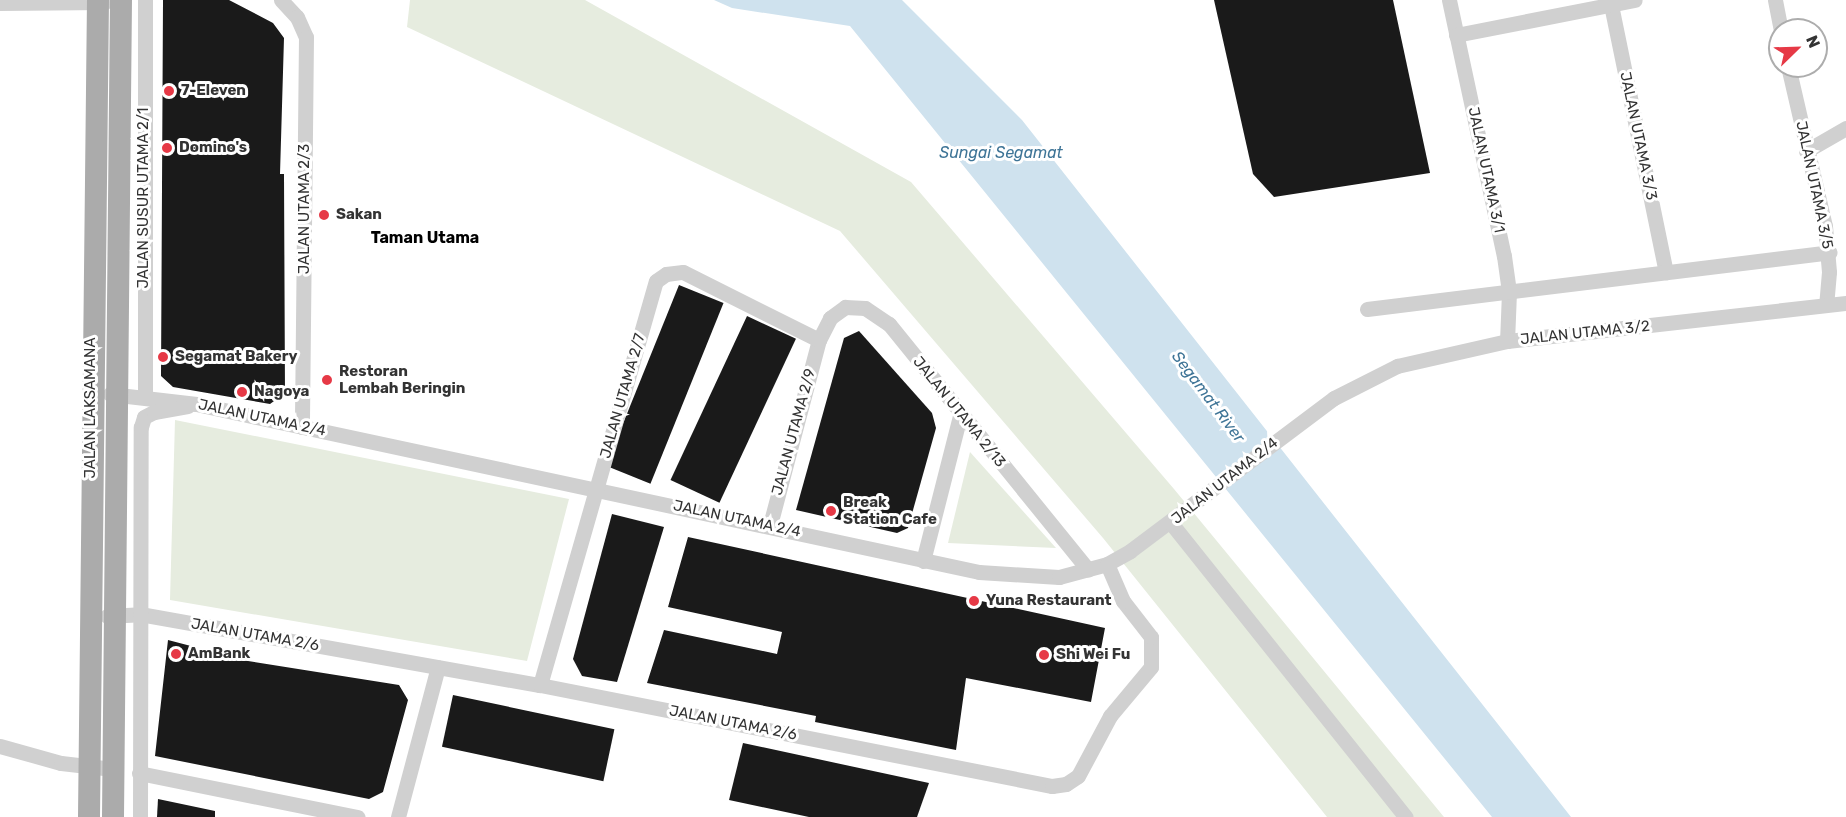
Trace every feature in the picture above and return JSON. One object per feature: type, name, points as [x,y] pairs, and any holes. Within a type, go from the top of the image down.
[{"type":"main road","name":"JALAN LAKSAMANA","points":[[88,817],[91,392],[98,1]]},
{"type":"main road","name":"JALAN LAKSAMANA","points":[[113,817],[116,615],[115,394],[121,1]]},
{"type":"street","points":[[0,3],[145,0]]},
{"type":"street","name":"JALAN SUSUR UTAMA 2/1","points":[[145,0],[145,396]]},
{"type":"street","name":"JALAN UTAMA 2/3","points":[[281,0],[297,17],[306,37],[302,427]]},
{"type":"street","name":"JALAN UTAMA 3/1","points":[[1449,0],[1509,292],[1507,341]]},
{"type":"street","points":[[1456,35],[1611,2],[1635,0]]},
{"type":"street","points":[[1775,0],[1779,18]]},
{"type":"street","name":"JALAN UTAMA 3/3","points":[[1611,2],[1666,272]]},
{"type":"street","name":"JALAN UTAMA 3/5","points":[[1791,78],[1829,252],[1826,305]]},
{"type":"street","points":[[1806,151],[1846,128]]},
{"type":"street","points":[[1367,309],[1829,252]]},
{"type":"street","name":"JALAN UTAMA 2/7","points":[[540,685],[656,281],[666,274],[683,272],[819,340]]},
{"type":"street","name":"JALAN UTAMA 3/2","points":[[1334,398],[1397,366],[1507,341],[1846,303]]},
{"type":"street","name":"JALAN UTAMA 2/13","points":[[819,340],[830,318],[845,307],[866,308],[889,324],[960,416],[1088,570]]},
{"type":"street","name":"JALAN UTAMA 2/9","points":[[770,525],[819,340]]},
{"type":"street","name":"JALAN UTAMA 2/4","points":[[91,392],[145,396],[196,404],[770,525],[923,561],[979,572],[1038,577],[1088,570],[1107,564],[1177,519],[1334,398]]},
{"type":"street","points":[[140,817],[141,427],[144,417],[154,412],[196,404]]},
{"type":"street","points":[[923,561],[960,416]]},
{"type":"street","points":[[1177,519],[1406,817]]},
{"type":"street","name":"JALAN UTAMA 2/6","points":[[91,618],[140,615],[438,667],[1052,786],[1066,784],[1078,776],[1094,752],[1110,716],[1151,667],[1151,637],[1123,601],[1107,564]]},
{"type":"street","points":[[398,817],[438,667]]},
{"type":"street","points":[[0,746],[88,768],[113,769]]},
{"type":"street","points":[[139,773],[358,817]]},
{"type":"shaded area","points":[[410,0],[585,0],[911,182],[1174,489],[1444,817],[1327,817],[1103,538],[840,231],[407,27]]},
{"type":"shaded area","points":[[175,420],[569,499],[527,661],[170,600]]},
{"type":"shaded area","points":[[970,452],[1056,548],[948,543]]},
{"type":"water","name":"Sungai Segamat","points":[[714,0],[902,0],[1022,120],[1571,817],[1492,817],[850,26],[732,8]]},
{"type":"building","points":[[163,0],[229,0],[273,23],[284,38],[280,174],[284,174],[285,393],[270,404],[173,387],[161,376]]},
{"type":"building","points":[[1214,0],[1393,0],[1430,173],[1274,197],[1253,174]]},
{"type":"building","points":[[679,285],[724,303],[650,484],[606,466]]},
{"type":"building","points":[[747,316],[796,339],[719,503],[671,480]]},
{"type":"building","points":[[859,331],[932,413],[936,428],[908,528],[897,533],[796,510],[844,338]]},
{"type":"building","points":[[612,514],[664,527],[617,682],[582,676],[573,659]]},
{"type":"building","points":[[688,537],[1105,628],[1091,702],[966,678],[956,750],[815,722],[816,716],[647,683],[664,630],[777,654],[782,632],[668,607]]},
{"type":"building","points":[[168,640],[210,651],[210,655],[399,685],[408,700],[383,792],[369,799],[155,756]]},
{"type":"building","points":[[453,695],[614,729],[603,781],[442,747]]},
{"type":"building","points":[[743,743],[929,783],[917,817],[809,817],[729,800]]},
{"type":"building","points":[[158,799],[215,811],[215,817],[157,817]]},
{"type":"place","name":"7-Eleven","points":[[169,91]]},
{"type":"place","name":"Domino's","points":[[167,148]]},
{"type":"place","name":"Sakan","points":[[324,215]]},
{"type":"place","name":"Segamat Bakery","points":[[163,357]]},
{"type":"place","name":"Restoran Lembah Beringin","points":[[327,380]]},
{"type":"place","name":"Nagoya","points":[[242,392]]},
{"type":"place","name":"Break Station Cafe","points":[[831,511]]},
{"type":"place","name":"Yuna Restaurant","points":[[974,601]]},
{"type":"place","name":"AmBank","points":[[176,654]]},
{"type":"place","name":"Shi Wei Fu","points":[[1044,655]]},
{"type":"district","name":"Taman Utama","points":[[425,238]]},
{"type":"water label","name":"Segamat River","points":[[1208,397]]}]
